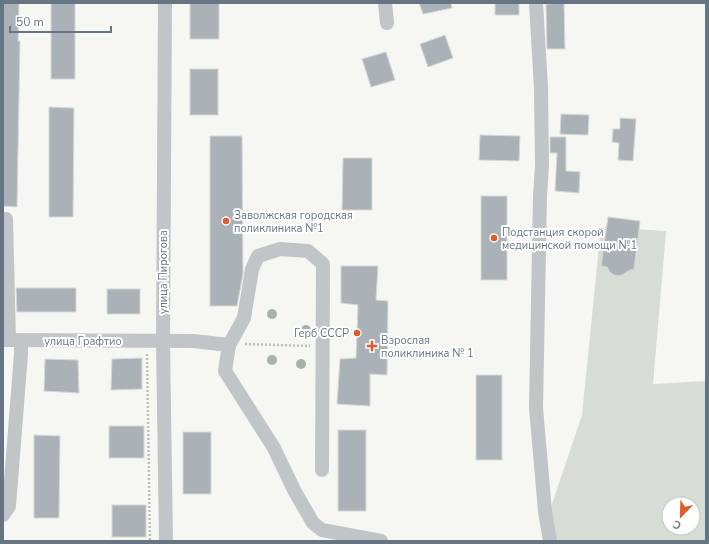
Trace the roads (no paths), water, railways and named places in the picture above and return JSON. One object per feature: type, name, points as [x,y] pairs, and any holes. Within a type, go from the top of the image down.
[{"type":"street","name":"улица Пирогова","points":[[165,3],[163,341],[166,541]]},
{"type":"street","points":[[384,3],[387,23]]},
{"type":"street","points":[[536,3],[541,88],[542,165],[540,196],[536,408],[545,511],[550,541]]},
{"type":"street","points":[[3,219],[6,219],[11,340],[21,354],[10,506],[3,515]]},
{"type":"street","points":[[322,470],[323,264],[308,251],[280,250],[258,256],[252,269],[244,318],[228,345],[225,371],[274,448],[294,490],[313,523],[322,530],[381,541]]},
{"type":"street","name":"улица Графтио","points":[[11,340],[193,341],[228,345]]},
{"type":"place","name":"Заволжская городская поликлиника №1","points":[[226,221]]},
{"type":"place","name":"Подстанция скорой медицинской помощи №1","points":[[494,238]]},
{"type":"place","name":"Герб СССР","points":[[357,333]]},
{"type":"place","name":"Взрослая поликлиника № 1","points":[[372,346]]}]
